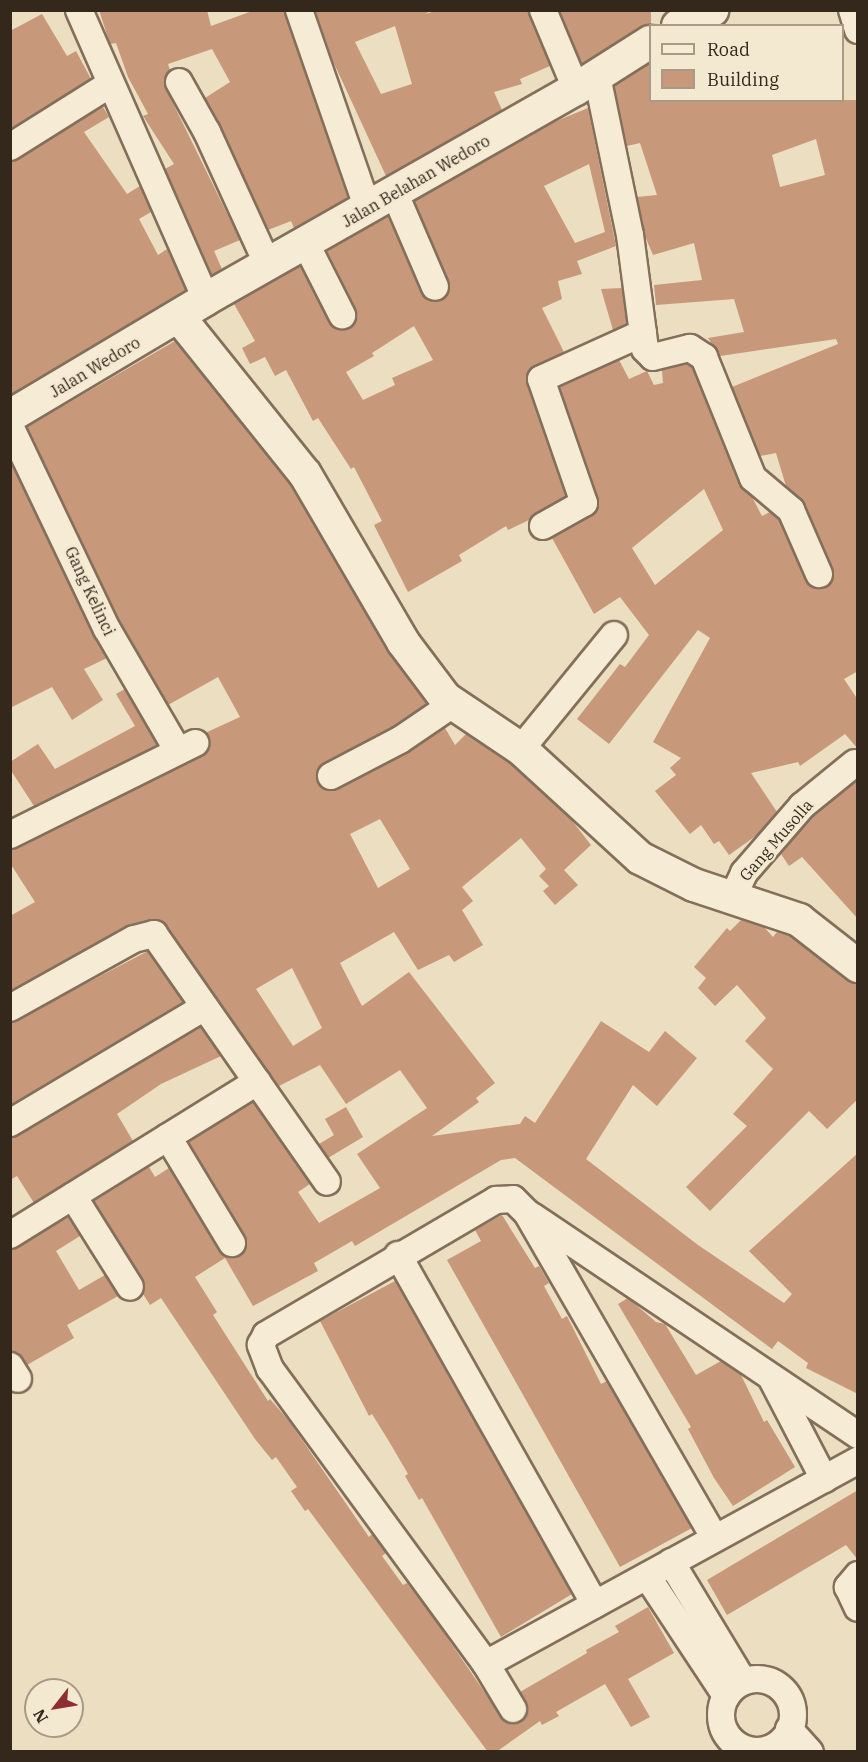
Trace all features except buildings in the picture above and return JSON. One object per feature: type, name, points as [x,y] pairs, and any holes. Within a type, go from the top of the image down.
[{"type":"street","points":[[79,10],[206,299]]},
{"type":"street","points":[[299,10],[368,209]]},
{"type":"street","points":[[543,10],[586,83],[630,235],[645,349],[653,357],[690,348],[704,357],[753,478],[791,510],[819,574]]},
{"type":"street","points":[[682,24],[713,10]]},
{"type":"street","points":[[852,10],[858,30]]},
{"type":"street","name":"Jalan Belahan Wedoro","points":[[179,317],[206,299],[395,194],[586,83],[649,43]]},
{"type":"street","points":[[180,82],[207,132],[268,265]]},
{"type":"street","points":[[10,147],[110,85]]},
{"type":"street","points":[[395,194],[435,286]]},
{"type":"street","points":[[306,244],[342,315]]},
{"type":"street","points":[[179,317],[305,474],[403,642],[432,685],[453,704],[520,749],[640,858],[736,888],[798,920],[858,966]]},
{"type":"street","name":"Jalan Wedoro","points":[[10,416],[179,317]]},
{"type":"street","points":[[543,526],[584,503],[541,379],[643,333]]},
{"type":"street","name":"Gang Kelinci","points":[[10,426],[107,629],[187,747],[10,835]]},
{"type":"street","points":[[520,749],[614,634]]},
{"type":"street","points":[[331,776],[400,740],[453,704]]},
{"type":"street","name":"Gang Musolla","points":[[736,888],[802,806],[855,763]]},
{"type":"street","points":[[10,1008],[148,933],[160,941],[203,1008],[327,1182]]},
{"type":"street","points":[[10,1123],[203,1008]]},
{"type":"street","points":[[10,1235],[257,1082]]},
{"type":"street","points":[[168,1137],[232,1243]]},
{"type":"street","points":[[73,1196],[129,1287]]},
{"type":"street","points":[[513,1709],[486,1664],[270,1369],[262,1350],[261,1341],[270,1332],[398,1255],[496,1200],[513,1199],[527,1213],[858,1435]]},
{"type":"street","points":[[527,1213],[715,1538]]},
{"type":"street","points":[[398,1255],[594,1604]]},
{"type":"street","points":[[771,1377],[824,1479]]},
{"type":"street","points":[[486,1664],[858,1460]]},
{"type":"street","points":[[671,1562],[734,1689]]},
{"type":"street","points":[[858,1575],[848,1587],[858,1608]]},
{"type":"street","points":[[647,1576],[734,1689]]},
{"type":"street","points":[[765,1680],[784,1692],[793,1713],[789,1729],[780,1743],[760,1751],[738,1746],[729,1738],[721,1718],[734,1689],[765,1680]]},
{"type":"street","points":[[789,1729],[810,1752]]}]
